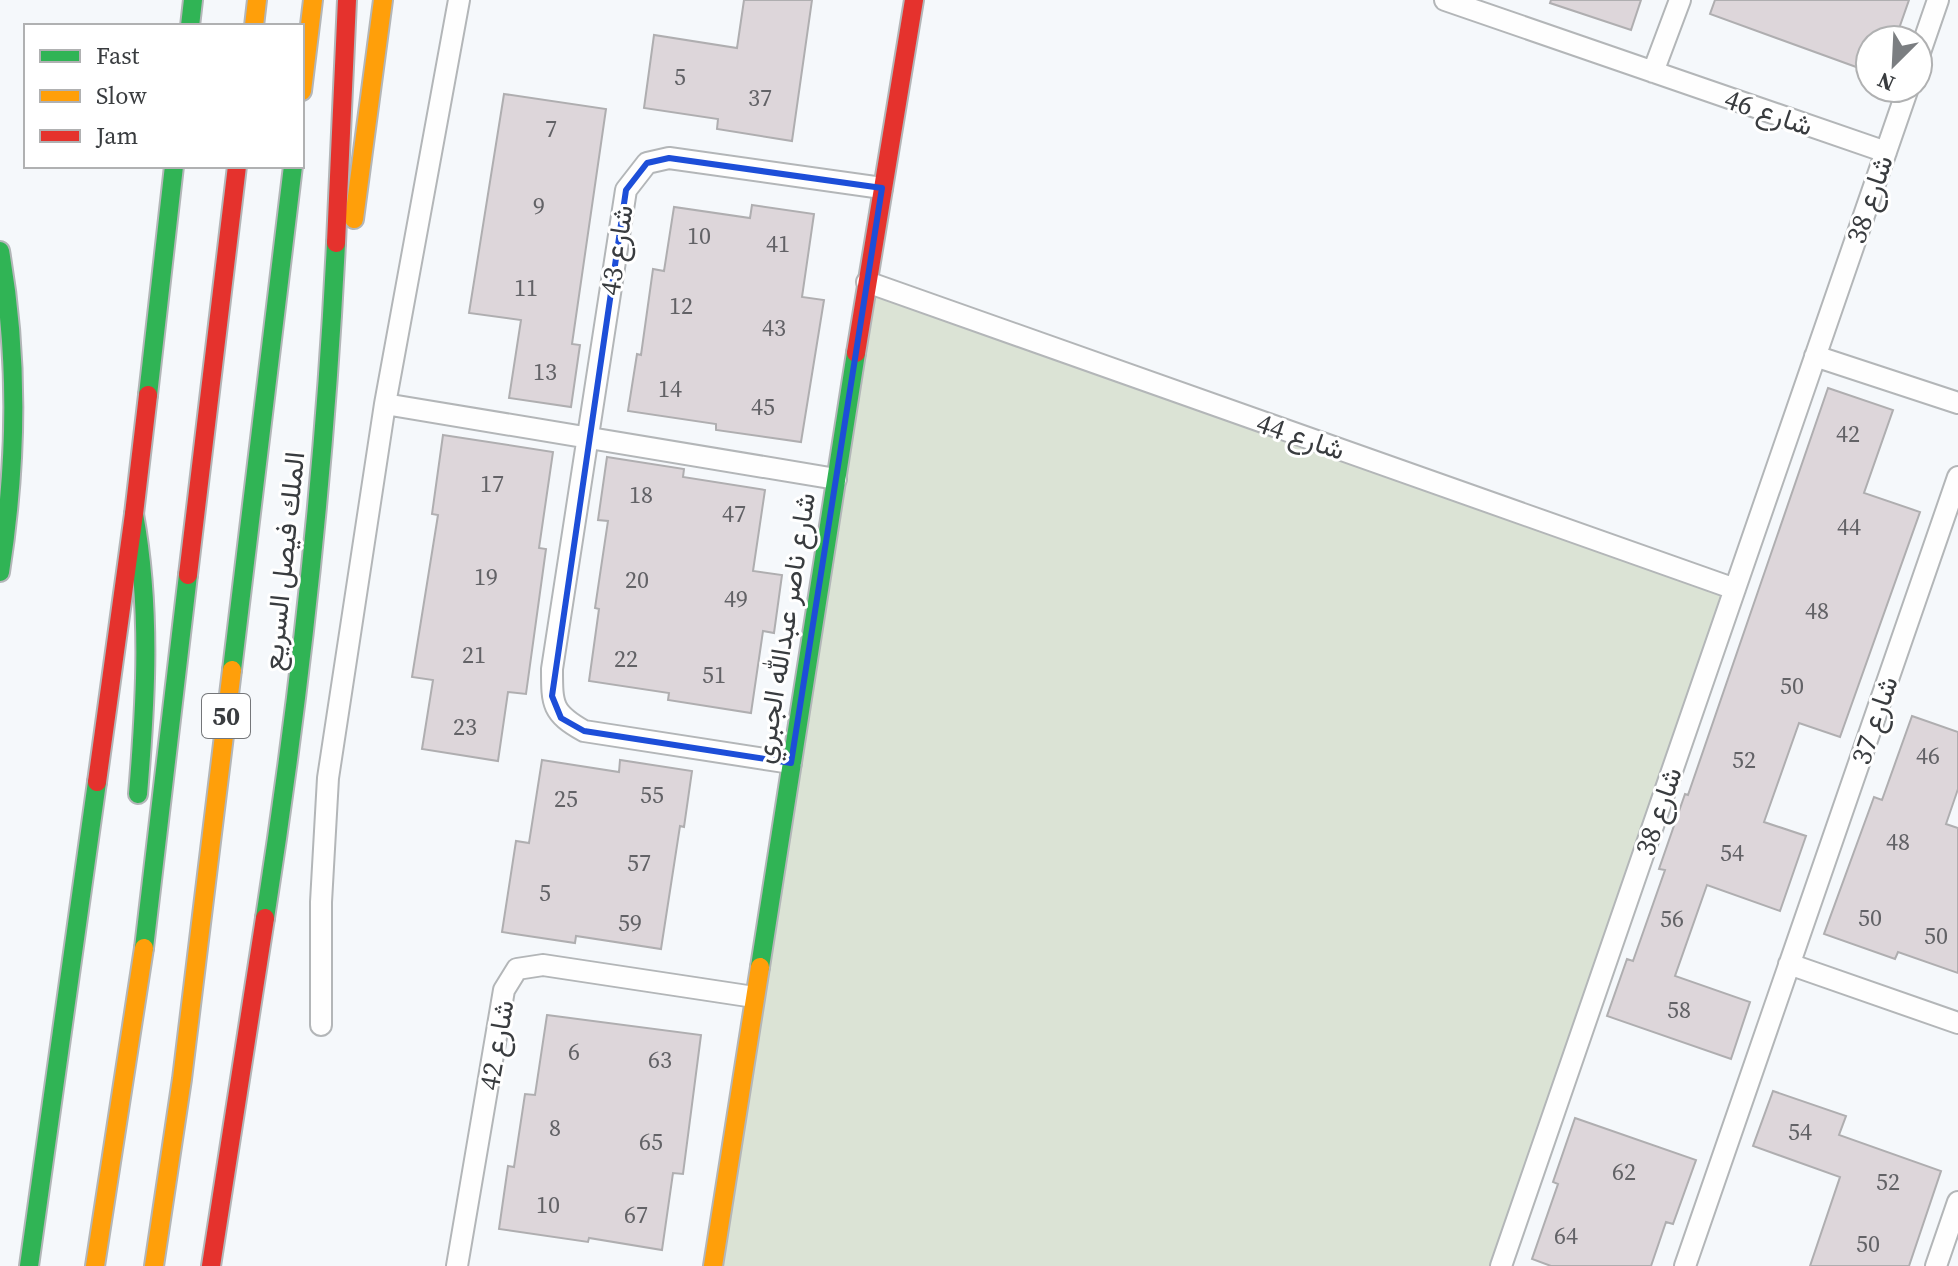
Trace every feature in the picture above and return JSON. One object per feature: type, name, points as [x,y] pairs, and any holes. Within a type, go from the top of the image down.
[{"type":"main road","points":[[190,24],[193,0]]},
{"type":"main road","points":[[254,24],[257,0]]},
{"type":"main road","points":[[304,74],[313,0]]},
{"type":"main road","name":"الملك فيصل السريع","points":[[211,1266],[304,641],[318,508],[331,331],[347,0]]},
{"type":"main road","points":[[331,331],[352,233],[383,0]]},
{"type":"main road","name":"شارع ناصر عبدالله الجبري","points":[[713,1266],[914,0]]},
{"type":"main road","points":[[29,1266],[134,514],[174,168]]},
{"type":"main road","name":"50","points":[[95,1266],[140,977],[237,168]]},
{"type":"main road","name":"الملك فيصل السريع","points":[[154,1266],[184,1064],[293,168]]},
{"type":"main road","points":[[0,251],[9,306],[15,402],[10,504],[0,572]]},
{"type":"main road","points":[[134,514],[146,579],[150,652],[136,812]]},
{"type":"main road","points":[[130,912],[140,977]]},
{"type":"street","points":[[321,1025],[321,902],[328,778],[385,404],[459,0]]},
{"type":"street","name":"شارع 46","points":[[1445,0],[1886,152]]},
{"type":"street","points":[[1653,72],[1680,0]]},
{"type":"street","points":[[1930,24],[1938,0]]},
{"type":"street","name":"شارع 38","points":[[1501,1266],[1902,104]]},
{"type":"street","name":"شارع 43","points":[[791,763],[584,731],[561,718],[552,696],[552,669],[626,190],[647,163],[669,158],[882,188]]},
{"type":"street","name":"شارع 44","points":[[867,282],[1735,589]]},
{"type":"street","points":[[1815,356],[1958,403]]},
{"type":"street","points":[[385,404],[836,479]]},
{"type":"street","name":"شارع 37","points":[[1685,1266],[1958,477]]},
{"type":"street","points":[[1789,964],[1958,1023]]},
{"type":"street","name":"شارع 42","points":[[457,1266],[504,990],[517,969],[543,965],[754,997]]},
{"type":"street","points":[[1936,1266],[1958,1202]]},
{"type":"highlighted area","points":[[669,158],[882,188],[791,763],[584,731],[561,718],[552,696],[626,190],[647,163]]},
{"type":"shaded area","points":[[867,282],[1735,589],[1501,1266],[713,1266]]},
{"type":"building","points":[[744,0],[812,0],[792,141],[717,129],[718,119],[644,108],[654,35],[737,48]]},
{"type":"building","points":[[1551,0],[1641,0],[1631,30],[1550,3]]},
{"type":"building","points":[[1715,0],[1909,0],[1901,24],[1854,24],[1854,66],[1710,14]]},
{"type":"building","points":[[504,94],[606,109],[572,344],[580,345],[571,407],[509,398],[521,320],[469,313]]},
{"type":"building","points":[[752,205],[814,214],[802,297],[824,300],[801,442],[716,430],[716,424],[628,411],[637,354],[641,355],[653,269],[664,271],[674,207],[750,218]]},
{"type":"building","points":[[1828,388],[1893,410],[1864,493],[1920,512],[1840,737],[1799,723],[1764,822],[1806,836],[1780,911],[1707,885],[1675,976],[1750,1002],[1731,1059],[1607,1016],[1627,959],[1633,961],[1665,870],[1659,869],[1685,794],[1688,795]]},
{"type":"building","points":[[443,435],[553,452],[539,548],[546,549],[526,694],[508,692],[498,761],[422,749],[433,680],[412,677],[438,515],[432,514]]},
{"type":"building","points":[[607,457],[684,469],[683,477],[765,490],[753,571],[782,575],[774,633],[763,631],[751,713],[668,700],[669,693],[589,681],[599,609],[595,608],[608,521],[598,520]]},
{"type":"building","points":[[1912,716],[1958,732],[1958,789],[1946,824],[1958,828],[1958,973],[1898,952],[1895,959],[1824,934],[1874,797],[1882,800]]},
{"type":"building","points":[[542,760],[619,772],[620,760],[692,771],[661,949],[576,936],[575,943],[502,932],[516,841],[529,843]]},
{"type":"building","points":[[547,1015],[701,1035],[683,1174],[673,1173],[662,1250],[589,1238],[588,1242],[499,1229],[508,1166],[514,1167],[525,1094],[535,1095]]},
{"type":"building","points":[[1773,1091],[1846,1116],[1839,1135],[1941,1171],[1909,1266],[1810,1266],[1840,1177],[1753,1146]]},
{"type":"building","points":[[1575,1118],[1696,1160],[1673,1224],[1666,1222],[1651,1266],[1551,1266],[1532,1259],[1558,1184],[1553,1182]]},
{"type":"traffic: fast","points":[[190,24],[193,0]]},
{"type":"traffic: fast","points":[[148,395],[174,168]]},
{"type":"traffic: fast","points":[[232,670],[293,168]]},
{"type":"traffic: fast","points":[[265,918],[310,582],[336,243]]},
{"type":"traffic: fast","points":[[0,251],[10,332],[14,412],[10,491],[0,572]]},
{"type":"traffic: fast","points":[[760,967],[856,353]]},
{"type":"traffic: fast","points":[[134,514],[145,619],[138,794]]},
{"type":"traffic: fast","points":[[144,948],[188,575]]},
{"type":"traffic: fast","points":[[29,1266],[97,782]]},
{"type":"traffic: slow","points":[[254,24],[257,0]]},
{"type":"traffic: slow","points":[[304,74],[313,0]]},
{"type":"traffic: slow","points":[[354,219],[383,0]]},
{"type":"traffic: slow","points":[[154,1266],[182,1079],[232,670]]},
{"type":"traffic: slow","points":[[95,1266],[144,948]]},
{"type":"traffic: slow","points":[[713,1266],[760,967]]},
{"type":"traffic: jam","points":[[336,243],[347,0]]},
{"type":"traffic: jam","points":[[856,353],[914,0]]},
{"type":"traffic: jam","points":[[188,575],[237,168]]},
{"type":"traffic: jam","points":[[97,782],[148,395]]},
{"type":"traffic: jam","points":[[211,1266],[265,918]]}]
